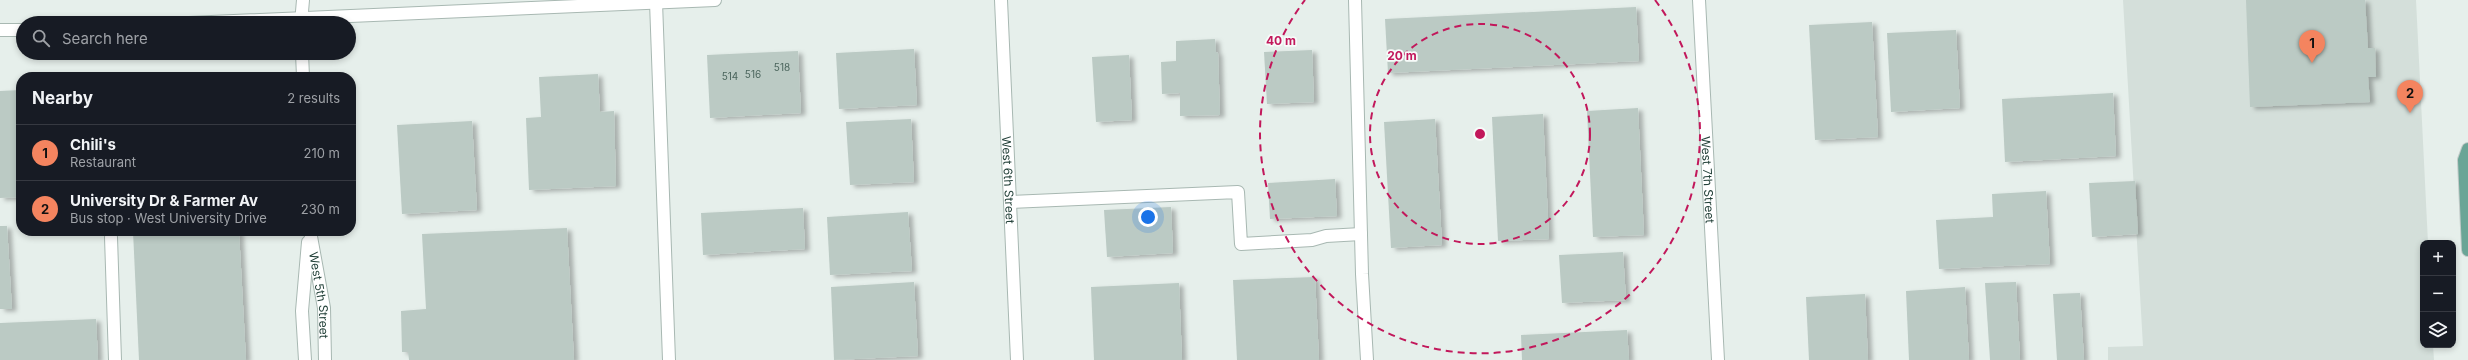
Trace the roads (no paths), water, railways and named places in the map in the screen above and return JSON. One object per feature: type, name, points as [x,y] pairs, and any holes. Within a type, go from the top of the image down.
[{"type":"main road","points":[[2468,149],[2464,160],[2468,250]]},
{"type":"street","points":[[293,0],[298,16]]},
{"type":"street","points":[[301,16],[303,0]]},
{"type":"street","points":[[356,18],[715,0]]},
{"type":"street","name":"West 6th Street","points":[[1001,0],[1017,360]]},
{"type":"street","points":[[1355,0],[1361,234],[1367,360]]},
{"type":"street","name":"West 7th Street","points":[[1699,0],[1718,360]]},
{"type":"street","points":[[656,2],[670,360]]},
{"type":"street","points":[[0,30],[16,30]]},
{"type":"street","points":[[302,60],[303,72]]},
{"type":"street","points":[[1010,202],[1238,192],[1241,244],[1312,240],[1326,236],[1361,234]]},
{"type":"street","name":"West 5th Street","points":[[305,360],[302,311],[310,236]]},
{"type":"street","name":"West 5th Street","points":[[311,236],[324,308],[325,360]]},
{"type":"street","points":[[111,237],[116,360]]},
{"type":"place","name":"Chili's","points":[[2312,63]]},
{"type":"place","name":"University Dr & Farmer Av","points":[[2410,113]]}]
